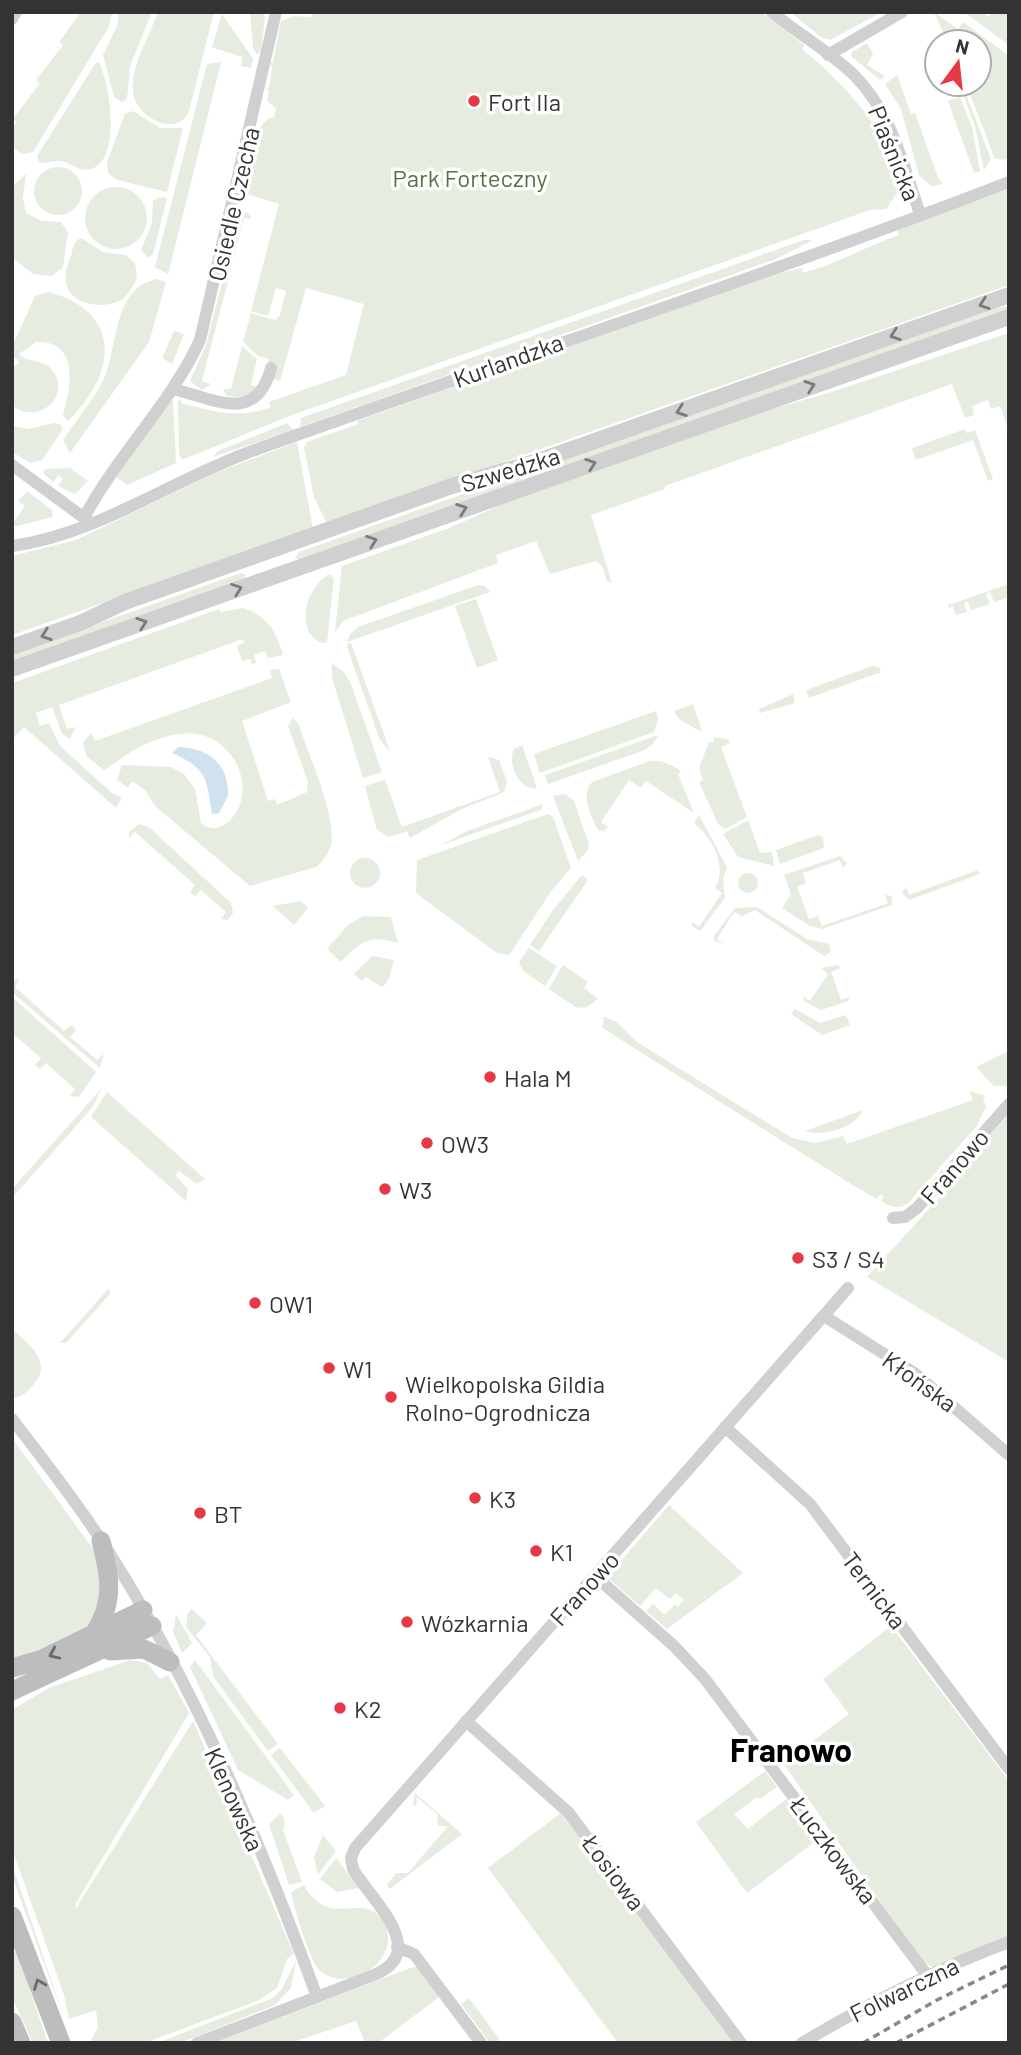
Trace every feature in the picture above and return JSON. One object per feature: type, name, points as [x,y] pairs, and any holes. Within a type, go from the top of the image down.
[{"type":"main road","points":[[93,1645],[110,1600],[110,1576],[102,1541]]},
{"type":"main road","points":[[12,1691],[147,1618]]},
{"type":"main road","points":[[12,1668],[93,1645],[152,1651],[170,1662]]},
{"type":"main road","points":[[12,1916],[60,2038]]},
{"type":"main road","points":[[12,2022],[20,2043]]},
{"type":"street","points":[[12,19],[16,12]]},
{"type":"street","name":"Osiedle Czecha","points":[[88,521],[97,494],[184,375],[200,340],[276,12]]},
{"type":"street","name":"Piaśnicka","points":[[772,12],[853,74],[881,109],[920,215]]},
{"type":"street","points":[[828,55],[902,12]]},
{"type":"street","name":"Kurlandzka","points":[[12,547],[45,540],[251,452],[1009,182]]},
{"type":"street","name":"Szwedzka","points":[[12,647],[80,623],[125,602],[452,486],[538,461],[1009,295]]},
{"type":"street","name":"Szwedzka","points":[[12,669],[1009,317]]},
{"type":"street","points":[[991,323],[1009,324]]},
{"type":"street","points":[[173,389],[236,405],[248,403],[272,387],[271,368]]},
{"type":"street","points":[[12,465],[88,521]]},
{"type":"street","name":"Franowo","points":[[893,1218],[905,1217],[918,1208],[1009,1104]]},
{"type":"street","name":"Franowo","points":[[397,1947],[395,1928],[353,1869],[352,1852],[848,1288]]},
{"type":"street","name":"Kłońska","points":[[824,1317],[916,1374],[1009,1455]]},
{"type":"street","name":"Klenowska","points":[[12,1419],[102,1541],[147,1618],[229,1781],[295,1935],[317,1997]]},
{"type":"street","name":"Ternicka","points":[[726,1427],[815,1510],[1009,1769]]},
{"type":"street","name":"Łuczkowska","points":[[595,1576],[674,1646],[705,1679],[927,1975]]},
{"type":"street","name":"Łosiowa","points":[[466,1721],[569,1812],[741,2043]]},
{"type":"street","name":"Folwarczna","points":[[802,2043],[866,2005],[927,1975],[1009,1942]]},
{"type":"street","points":[[198,2043],[381,1973],[392,1962],[397,1947],[414,1954],[481,2043]]},
{"type":"green space","points":[[81,12],[113,12],[108,28],[33,152],[22,154],[12,147],[12,128],[17,122],[13,119],[40,83],[36,80],[63,45],[59,42]]},
{"type":"green space","points":[[119,12],[152,12],[130,66],[127,99],[122,102],[114,97],[103,55],[117,26]]},
{"type":"green space","points":[[158,12],[214,12],[189,111],[175,124],[167,124],[148,116],[135,101],[133,92],[137,62]]},
{"type":"green space","points":[[250,12],[262,12],[265,17],[261,50],[257,55],[253,48]]},
{"type":"green space","name":"Park Forteczny","points":[[315,12],[762,12],[804,45],[803,50],[850,94],[865,113],[879,132],[889,153],[896,173],[898,192],[886,209],[870,210],[292,415],[182,460],[179,454],[178,402],[181,397],[181,403],[204,409],[248,413],[271,407],[269,402],[346,375],[364,304],[306,288],[280,381],[273,379],[267,367],[269,359],[258,356],[243,342],[251,313],[275,320],[280,315],[286,291],[276,288],[268,316],[251,311],[279,204],[244,193],[257,137],[261,127],[274,117],[276,108],[267,101],[269,91],[265,90],[269,88],[272,69],[270,61],[273,63],[281,21],[293,16],[311,17]]},
{"type":"green space","points":[[790,12],[882,12],[830,40],[822,38]]},
{"type":"green space","points":[[934,12],[957,28],[941,28]]},
{"type":"green space","points":[[964,12],[982,12],[989,17],[992,12],[1009,12],[1009,45],[993,33],[993,28],[986,28]]},
{"type":"green space","points":[[222,14],[253,59],[251,68],[241,66],[242,57],[212,47]]},
{"type":"green space","points":[[963,22],[971,28],[959,28]]},
{"type":"green space","points":[[867,43],[873,54],[867,65],[885,76],[880,80],[851,56],[852,52]]},
{"type":"green space","points":[[993,44],[1009,56],[1009,160],[995,159],[971,98],[993,98]]},
{"type":"green space","points":[[99,62],[107,87],[111,120],[107,152],[101,163],[87,170],[60,161],[39,162],[37,156],[95,64]]},
{"type":"green space","points":[[221,62],[168,274],[155,267],[207,64]]},
{"type":"green space","points":[[897,75],[911,114],[915,113],[939,180],[943,184],[931,186],[919,175],[901,109],[885,84]]},
{"type":"green space","points":[[960,98],[972,127],[980,171],[974,173],[948,101]]},
{"type":"green space","points":[[964,98],[967,98],[991,159],[984,170],[975,126]]},
{"type":"green space","points":[[133,111],[160,128],[183,128],[167,192],[117,180],[108,173],[107,162],[125,114]]},
{"type":"green space","points":[[58,167],[75,174],[82,191],[75,208],[58,215],[41,208],[34,191],[41,174]]},
{"type":"green space","points":[[26,174],[23,199],[26,213],[42,221],[61,222],[68,232],[63,267],[52,276],[33,274],[12,257],[12,187]]},
{"type":"green space","points":[[116,187],[128,189],[138,196],[145,206],[145,230],[138,240],[128,247],[116,249],[104,247],[94,240],[87,230],[85,218],[87,206],[94,196],[104,189]]},
{"type":"green space","points":[[1009,189],[1009,285],[327,524],[314,497],[304,447],[307,442],[358,424],[357,421],[766,276],[802,268],[803,273],[816,269],[899,235],[897,229]]},
{"type":"green space","points":[[159,197],[167,198],[153,254],[148,258],[141,250],[152,223],[153,201]]},
{"type":"green space","points":[[241,212],[249,213],[251,219],[244,218],[228,279],[223,277],[238,220],[235,217]]},
{"type":"green space","points":[[81,238],[103,252],[125,255],[135,263],[137,278],[121,300],[106,305],[89,304],[81,301],[69,290],[66,283],[67,269],[76,241]]},
{"type":"green space","points":[[804,240],[813,240],[776,259],[300,427],[301,418]]},
{"type":"green space","points":[[157,279],[166,282],[149,342],[70,453],[63,440],[107,372],[123,308],[131,295],[142,285]]},
{"type":"green space","points":[[223,279],[228,281],[202,381],[211,384],[202,390],[190,381],[206,345]]},
{"type":"green space","points":[[49,292],[73,302],[90,314],[101,330],[105,347],[103,365],[96,384],[68,421],[63,415],[70,379],[69,367],[60,349],[50,343],[36,342],[19,354],[45,364],[53,371],[58,381],[55,399],[41,411],[21,411],[12,405],[12,368],[19,363],[16,358],[12,359],[12,347],[35,296]]},
{"type":"green space","points":[[1009,306],[1009,310],[300,559],[295,558],[299,552],[945,324],[992,308]]},
{"type":"green space","points":[[174,331],[184,334],[172,364],[162,358]]},
{"type":"green space","points":[[1009,333],[1009,432],[1000,406],[991,409],[988,400],[972,406],[974,415],[965,418],[952,384],[591,515],[612,583],[607,581],[602,566],[596,561],[550,574],[536,541],[496,555],[498,563],[343,621],[335,632],[342,566],[449,528],[507,502],[762,412],[835,391]]},
{"type":"green space","points":[[242,346],[257,359],[251,385],[259,388],[243,396],[226,395],[223,389],[231,389]]},
{"type":"green space","points":[[173,399],[176,463],[127,485],[115,476]]},
{"type":"green space","points":[[287,423],[293,430],[213,457],[218,451]]},
{"type":"green space","points":[[60,424],[63,429],[42,460],[30,463],[12,452],[12,426],[28,429]]},
{"type":"green space","points":[[965,429],[966,433],[975,430],[993,479],[988,481],[973,440],[916,460],[912,448]]},
{"type":"green space","points":[[297,442],[313,529],[12,635],[12,556],[76,540],[215,473]]},
{"type":"green space","points":[[70,468],[88,481],[75,494],[58,486],[63,479],[59,475],[53,482],[43,473],[45,469]]},
{"type":"green space","points":[[27,491],[52,510],[53,517],[12,527],[12,519],[15,520],[25,506],[18,501]]},
{"type":"green space","points":[[241,573],[246,575],[244,579],[12,661],[12,654]]},
{"type":"green space","points":[[330,574],[334,579],[327,642],[321,643],[312,637],[307,628],[306,608],[315,588]]},
{"type":"green space","points":[[1009,584],[1009,597],[994,602],[990,592],[986,594],[990,604],[971,610],[967,601],[964,603],[967,612],[956,615],[953,606],[949,608],[948,605]]},
{"type":"green space","points":[[478,585],[485,586],[490,592],[347,642],[350,634],[358,627]]},
{"type":"green space","points":[[476,599],[498,660],[477,668],[455,606]]},
{"type":"green space","points":[[243,608],[265,620],[278,639],[283,655],[268,658],[265,651],[254,655],[256,663],[252,664],[250,659],[242,661],[237,646],[244,643],[243,639],[59,705],[67,729],[76,727],[70,739],[62,734],[52,707],[36,713],[40,726],[49,723],[60,746],[112,793],[122,798],[116,808],[24,727],[12,740],[12,683],[219,609],[221,612]]},
{"type":"green space","points":[[351,643],[390,751],[380,740],[347,647],[347,644]]},
{"type":"green space","points":[[332,663],[344,672],[351,684],[382,772],[363,778],[332,678]]},
{"type":"green space","points":[[872,666],[879,667],[881,672],[809,698],[806,690]]},
{"type":"green space","points":[[279,669],[291,702],[242,721],[268,801],[275,799],[277,805],[307,792],[308,782],[288,726],[293,718],[298,723],[324,795],[332,843],[324,859],[316,867],[250,886],[155,806],[145,790],[132,781],[128,788],[117,780],[122,765],[171,767],[184,774],[195,789],[201,823],[207,827],[218,828],[232,818],[242,796],[240,772],[224,747],[198,734],[169,736],[139,747],[104,770],[87,757],[83,742],[91,733],[95,741],[272,678],[270,670]]},
{"type":"green space","points":[[793,694],[795,703],[760,713],[759,709]]},
{"type":"green space","points":[[693,704],[702,732],[680,720],[674,711]]},
{"type":"green space","points":[[656,711],[658,720],[654,732],[540,773],[534,754]]},
{"type":"green space","points":[[658,735],[653,744],[645,750],[548,784],[545,775]]},
{"type":"green space","points":[[714,737],[728,739],[730,743],[721,747],[747,817],[725,829],[718,824],[699,782],[703,780],[699,768],[709,742],[714,742]]},
{"type":"green space","points":[[522,745],[537,788],[531,788],[520,781],[513,768],[514,749]]},
{"type":"green space","points":[[488,757],[499,760],[507,781],[504,792],[460,810],[410,838],[407,831],[389,837],[377,830],[365,786],[385,780],[402,827],[500,792]]},
{"type":"green space","points":[[650,761],[659,761],[681,772],[678,774],[694,813],[646,781],[641,788],[629,780],[601,822],[608,827],[604,831],[598,830],[587,799],[592,782]]},
{"type":"green space","points":[[565,794],[574,801],[589,844],[588,850],[578,861],[553,796]]},
{"type":"green space","points":[[543,804],[541,810],[441,845],[467,831]]},
{"type":"green space","points":[[548,814],[553,817],[571,868],[552,890],[509,955],[497,953],[416,893],[417,860]]},
{"type":"green space","points":[[699,815],[727,867],[723,879],[725,898],[700,931],[692,926],[692,922],[699,927],[722,893],[715,888],[720,871],[716,853],[707,836],[694,823]]},
{"type":"green space","points":[[748,820],[760,853],[772,852],[774,866],[738,857],[723,834]]},
{"type":"green space","points":[[139,824],[150,828],[231,903],[233,913],[228,920],[221,919],[226,912],[201,890],[195,896],[190,892],[195,885],[135,832],[129,838],[129,832]]},
{"type":"green space","points":[[818,835],[823,838],[824,848],[780,864],[776,850]]},
{"type":"green space","points":[[840,856],[847,863],[843,868],[840,860],[803,873],[806,883],[797,887],[809,919],[818,916],[822,926],[888,903],[885,894],[892,897],[892,905],[822,929],[810,926],[782,908],[791,894],[784,875]]},
{"type":"green space","points":[[365,858],[376,862],[380,873],[376,884],[365,888],[354,884],[350,873],[354,862]]},
{"type":"green space","points":[[978,870],[980,874],[909,900],[902,893],[906,887],[909,895]]},
{"type":"green space","points":[[744,873],[752,873],[758,883],[752,893],[744,893],[738,887],[738,879]]},
{"type":"green space","points":[[582,875],[588,880],[539,951],[530,945],[553,910]]},
{"type":"green space","points":[[301,901],[308,908],[294,925],[273,906]]},
{"type":"green space","points":[[757,907],[807,939],[829,944],[831,952],[824,956],[755,910],[742,916],[734,912],[717,939],[724,944],[714,941],[714,936],[735,908]]},
{"type":"green space","points":[[363,916],[391,917],[398,943],[380,940],[366,942],[341,962],[327,949],[348,925]]},
{"type":"green space","points":[[529,948],[557,966],[545,986],[523,971],[519,962]]},
{"type":"green space","points":[[372,956],[394,960],[388,981],[382,987],[366,977],[362,981],[354,974]]},
{"type":"green space","points":[[563,965],[588,982],[584,988],[598,999],[587,1007],[577,1008],[549,989]]},
{"type":"green space","points":[[838,965],[840,968],[831,972],[841,1000],[850,997],[848,1001],[821,1010],[804,1001],[803,996],[810,1001],[828,974],[821,968]]},
{"type":"green space","points":[[19,979],[15,987],[64,1031],[71,1025],[76,1030],[70,1037],[97,1060],[104,1054],[100,1068],[12,992],[12,981]]},
{"type":"green space","points":[[12,997],[96,1072],[79,1097],[70,1096],[75,1089],[46,1063],[40,1069],[35,1065],[41,1058],[12,1033]]},
{"type":"green space","points":[[795,1009],[820,1023],[846,1015],[850,1025],[822,1035],[791,1014]]},
{"type":"green space","points":[[601,1018],[617,1022],[637,1042],[792,1138],[815,1143],[843,1136],[847,1144],[973,1100],[970,1091],[985,1096],[983,1098],[986,1107],[976,1127],[908,1203],[898,1207],[891,1206],[881,1201],[884,1197],[880,1194],[877,1199],[856,1187],[629,1045],[602,1027],[604,1020]]},
{"type":"green space","points":[[1009,1051],[1009,1086],[994,1086],[976,1067]]},
{"type":"green space","points":[[102,1088],[92,1108],[12,1198],[12,1189]]},
{"type":"green space","points":[[107,1092],[205,1179],[197,1184],[179,1171],[175,1175],[188,1189],[186,1201],[91,1117]]},
{"type":"green space","points":[[863,1110],[859,1117],[846,1127],[820,1133],[805,1131]]},
{"type":"green space","points":[[1009,1114],[1009,1362],[867,1277],[948,1188],[945,1185]]},
{"type":"green space","points":[[109,1288],[110,1294],[66,1343],[60,1343]]},
{"type":"green space","points":[[12,1329],[32,1347],[40,1361],[41,1369],[39,1377],[31,1387],[14,1398]]},
{"type":"green space","points":[[12,1438],[94,1550],[105,1601],[85,1631],[12,1662]]},
{"type":"green space","points":[[669,1505],[743,1573],[667,1629],[646,1611],[653,1604],[665,1615],[675,1604],[678,1607],[684,1600],[676,1593],[670,1599],[656,1588],[640,1606],[607,1577]]},
{"type":"green space","points":[[192,1609],[207,1623],[196,1635],[278,1744],[268,1751],[213,1676],[210,1657],[186,1627],[188,1613]]},
{"type":"green space","points":[[176,1614],[192,1643],[182,1653],[173,1632]]},
{"type":"green space","points":[[891,1626],[1009,1781],[1009,1938],[933,1967],[923,1963],[783,1763],[849,1714],[823,1679]]},
{"type":"green space","points":[[130,1660],[147,1663],[160,1679],[168,1675],[189,1713],[76,1903],[75,1910],[193,1721],[294,1954],[287,1959],[277,1988],[259,2000],[145,2043],[90,2043],[98,2027],[96,2010],[69,2019],[64,1995],[12,1849],[12,1710],[49,1688]]},
{"type":"green space","points":[[195,1660],[294,1795],[288,1800],[238,1770],[190,1667]]},
{"type":"green space","points":[[280,1748],[325,1806],[314,1813],[271,1755]]},
{"type":"green space","points":[[765,1771],[777,1787],[760,1799],[757,1797],[734,1814],[748,1829],[786,1799],[817,1840],[747,1893],[696,1822]]},
{"type":"green space","points":[[415,1793],[462,1834],[390,1889],[387,1885],[396,1873],[408,1873],[448,1826],[438,1826],[437,1814],[417,1797],[416,1807],[413,1804]]},
{"type":"green space","points":[[281,1813],[285,1823],[283,1830],[302,1882],[289,1885],[269,1824]]},
{"type":"green space","points":[[561,1813],[734,2043],[618,2043],[488,1868]]},
{"type":"green space","points":[[323,1835],[336,1851],[318,1875],[314,1857]]},
{"type":"green space","points":[[336,1858],[359,1888],[337,1892],[320,1879]]},
{"type":"green space","points":[[12,1864],[65,2021],[12,1876]]},
{"type":"green space","points":[[304,1885],[314,1899],[324,1906],[367,1909],[376,1913],[384,1923],[388,1936],[386,1949],[380,1961],[370,1970],[344,1979],[331,1977],[319,1970],[307,1947],[291,1892]]},
{"type":"green space","points":[[12,1952],[17,1952],[48,2043],[33,2043],[12,1997]]},
{"type":"green space","points":[[296,1961],[291,1988],[275,2005],[180,2043],[157,2043],[273,1998],[281,1990]]},
{"type":"green space","points":[[413,1967],[418,1968],[439,1997],[378,2043],[365,2043],[356,2021],[290,2043],[214,2043]]},
{"type":"green space","points":[[469,1998],[500,2040],[490,2043],[461,2004]]},
{"type":"water","points":[[178,747],[199,750],[215,759],[221,766],[228,796],[219,813],[212,814],[206,783],[199,770],[172,753]]},
{"type":"railway","points":[[863,2043],[937,2000],[1009,1965]]},
{"type":"railway","points":[[896,2043],[1009,1984]]},
{"type":"place","name":"Fort IIa","points":[[474,101]]},
{"type":"place","name":"Hala M","points":[[490,1077]]},
{"type":"place","name":"OW3","points":[[427,1143]]},
{"type":"place","name":"W3","points":[[385,1189]]},
{"type":"place","name":"S3 / S4","points":[[798,1258]]},
{"type":"place","name":"OW1","points":[[255,1303]]},
{"type":"place","name":"W1","points":[[329,1368]]},
{"type":"place","name":"Wielkopolska Gildia Rolno-Ogrodnicza","points":[[391,1397]]},
{"type":"place","name":"K3","points":[[475,1498]]},
{"type":"place","name":"BT","points":[[200,1513]]},
{"type":"place","name":"K1","points":[[536,1551]]},
{"type":"place","name":"Wózkarnia","points":[[407,1622]]},
{"type":"place","name":"K2","points":[[340,1708]]},
{"type":"district","name":"Franowo","points":[[791,1749]]}]
